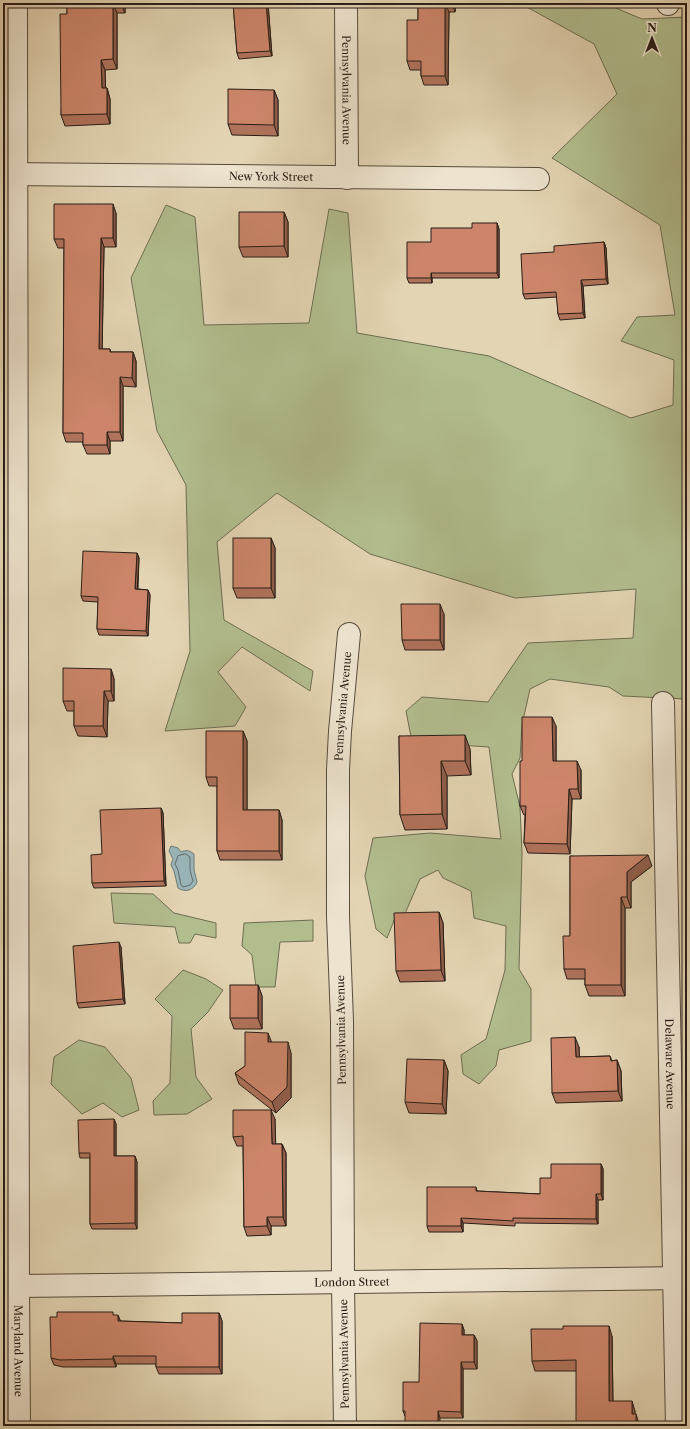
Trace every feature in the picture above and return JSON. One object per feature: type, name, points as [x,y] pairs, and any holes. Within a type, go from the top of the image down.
[{"type":"street","name":"Maryland Avenue","points":[[16,3],[9,174],[19,1426]]},
{"type":"street","name":"Pennsylvania Avenue","points":[[346,3],[347,178]]},
{"type":"street","name":"New York Street","points":[[9,174],[538,179]]},
{"type":"street","name":"Pennsylvania Avenue","points":[[346,1426],[343,1283],[342,1022],[338,916],[338,770],[348,634]]},
{"type":"street","name":"Delaware Avenue","points":[[663,703],[681,1278],[677,1426]]},
{"type":"street","name":"London Street","points":[[18,1286],[681,1278]]},
{"type":"green space","points":[[525,3],[604,3],[642,19],[687,17],[687,725],[685,699],[623,696],[609,687],[550,679],[530,689],[522,725],[520,758],[512,774],[520,807],[522,853],[519,969],[531,989],[531,1041],[499,1050],[496,1066],[479,1084],[463,1074],[461,1055],[486,1039],[505,970],[506,926],[474,918],[471,891],[443,878],[438,870],[420,879],[404,916],[395,918],[387,938],[376,929],[365,876],[373,838],[430,833],[501,839],[489,747],[412,742],[406,711],[422,697],[488,702],[528,643],[633,638],[636,589],[515,598],[370,554],[277,493],[217,542],[224,620],[313,671],[310,691],[242,647],[218,672],[246,707],[235,726],[165,731],[190,651],[186,485],[157,431],[131,278],[166,205],[195,217],[204,325],[309,323],[329,209],[348,213],[357,333],[489,356],[631,418],[673,405],[674,360],[621,341],[637,317],[675,315],[660,225],[552,158],[617,94],[594,44],[525,6]]},
{"type":"green space","points":[[111,893],[153,894],[174,913],[216,923],[216,938],[195,934],[190,943],[179,943],[175,927],[114,923]]},
{"type":"green space","points":[[313,920],[313,941],[280,942],[275,987],[256,987],[252,955],[242,946],[244,923]]},
{"type":"green space","points":[[183,970],[206,979],[223,990],[208,1012],[191,1029],[196,1077],[212,1099],[187,1114],[154,1115],[153,1101],[170,1083],[172,1016],[155,999]]},
{"type":"green space","points":[[79,1040],[105,1047],[131,1078],[139,1110],[122,1117],[103,1103],[82,1114],[51,1084],[54,1057]]},
{"type":"water","points":[[171,846],[178,848],[181,852],[188,851],[194,854],[194,870],[197,882],[192,889],[181,890],[178,888],[171,865],[173,859],[169,851]]},
{"type":"building","points":[[67,3],[113,3],[113,59],[101,60],[102,88],[107,88],[107,114],[61,115],[60,14],[67,14]]},
{"type":"building","points":[[233,3],[266,3],[270,51],[237,53]]},
{"type":"building","points":[[418,3],[445,3],[445,76],[421,76],[421,61],[407,61],[407,20],[418,20]]},
{"type":"building","points":[[228,89],[274,90],[274,125],[228,124]]},
{"type":"building","points":[[54,204],[113,204],[113,238],[101,238],[99,349],[110,349],[110,352],[133,352],[132,378],[120,377],[120,432],[107,432],[107,445],[83,445],[83,433],[63,433],[64,239],[54,239]]},
{"type":"building","points":[[239,212],[284,212],[284,246],[239,247]]},
{"type":"building","points":[[472,223],[497,223],[497,273],[431,273],[431,278],[407,278],[407,242],[431,242],[431,228],[472,228]]},
{"type":"building","points":[[604,242],[606,279],[581,280],[583,313],[558,314],[556,292],[523,294],[521,254],[554,252],[554,246]]},
{"type":"building","points":[[233,538],[271,538],[271,588],[233,588]]},
{"type":"building","points":[[83,551],[137,553],[135,589],[148,590],[146,631],[97,629],[98,597],[81,596]]},
{"type":"building","points":[[401,604],[440,604],[440,640],[402,640]]},
{"type":"building","points":[[63,668],[111,669],[111,691],[104,691],[103,726],[74,726],[74,701],[63,701]]},
{"type":"building","points":[[522,717],[552,717],[553,761],[577,761],[578,789],[569,789],[567,844],[524,843],[526,806],[520,806]]},
{"type":"building","points":[[206,731],[243,731],[243,810],[279,810],[279,851],[217,851],[217,777],[206,777]]},
{"type":"building","points":[[465,735],[465,761],[441,761],[442,814],[400,815],[399,736]]},
{"type":"building","points":[[161,808],[164,881],[92,883],[91,855],[102,854],[100,810]]},
{"type":"building","points":[[648,855],[627,872],[627,897],[621,897],[621,985],[585,985],[585,969],[564,969],[563,936],[570,936],[570,856]]},
{"type":"building","points":[[439,912],[441,970],[396,971],[394,913]]},
{"type":"building","points":[[119,942],[123,999],[77,1003],[73,946]]},
{"type":"building","points":[[230,985],[258,985],[258,1018],[230,1018]]},
{"type":"building","points":[[245,1032],[268,1033],[268,1042],[288,1042],[287,1087],[272,1102],[235,1073],[245,1066]]},
{"type":"building","points":[[575,1037],[576,1057],[610,1056],[611,1061],[617,1060],[618,1091],[552,1093],[551,1038]]},
{"type":"building","points":[[407,1059],[444,1060],[442,1104],[405,1102]]},
{"type":"building","points":[[233,1110],[271,1110],[272,1144],[282,1144],[283,1217],[267,1217],[267,1226],[244,1227],[243,1136],[233,1137]]},
{"type":"building","points":[[114,1119],[114,1156],[135,1156],[135,1223],[90,1224],[90,1153],[79,1153],[78,1120]]},
{"type":"building","points":[[551,1164],[601,1164],[601,1194],[596,1194],[596,1219],[513,1218],[513,1221],[461,1218],[461,1226],[427,1226],[427,1187],[476,1187],[476,1191],[540,1194],[540,1178],[551,1178]]},
{"type":"building","points":[[57,1312],[113,1312],[113,1315],[118,1315],[118,1321],[182,1323],[182,1313],[219,1313],[219,1367],[156,1367],[156,1356],[113,1356],[113,1359],[60,1360],[51,1358],[50,1317],[57,1317]]},
{"type":"building","points":[[420,1323],[462,1324],[462,1335],[474,1335],[474,1362],[461,1362],[461,1412],[438,1411],[438,1426],[405,1426],[405,1411],[403,1411],[403,1382],[419,1382]]},
{"type":"building","points":[[563,1326],[609,1326],[609,1401],[632,1401],[632,1414],[636,1414],[636,1426],[576,1426],[576,1360],[532,1361],[531,1329],[563,1329]]},
{"type":"building","points":[[112,1423],[112,1426],[71,1426],[71,1425]]}]
